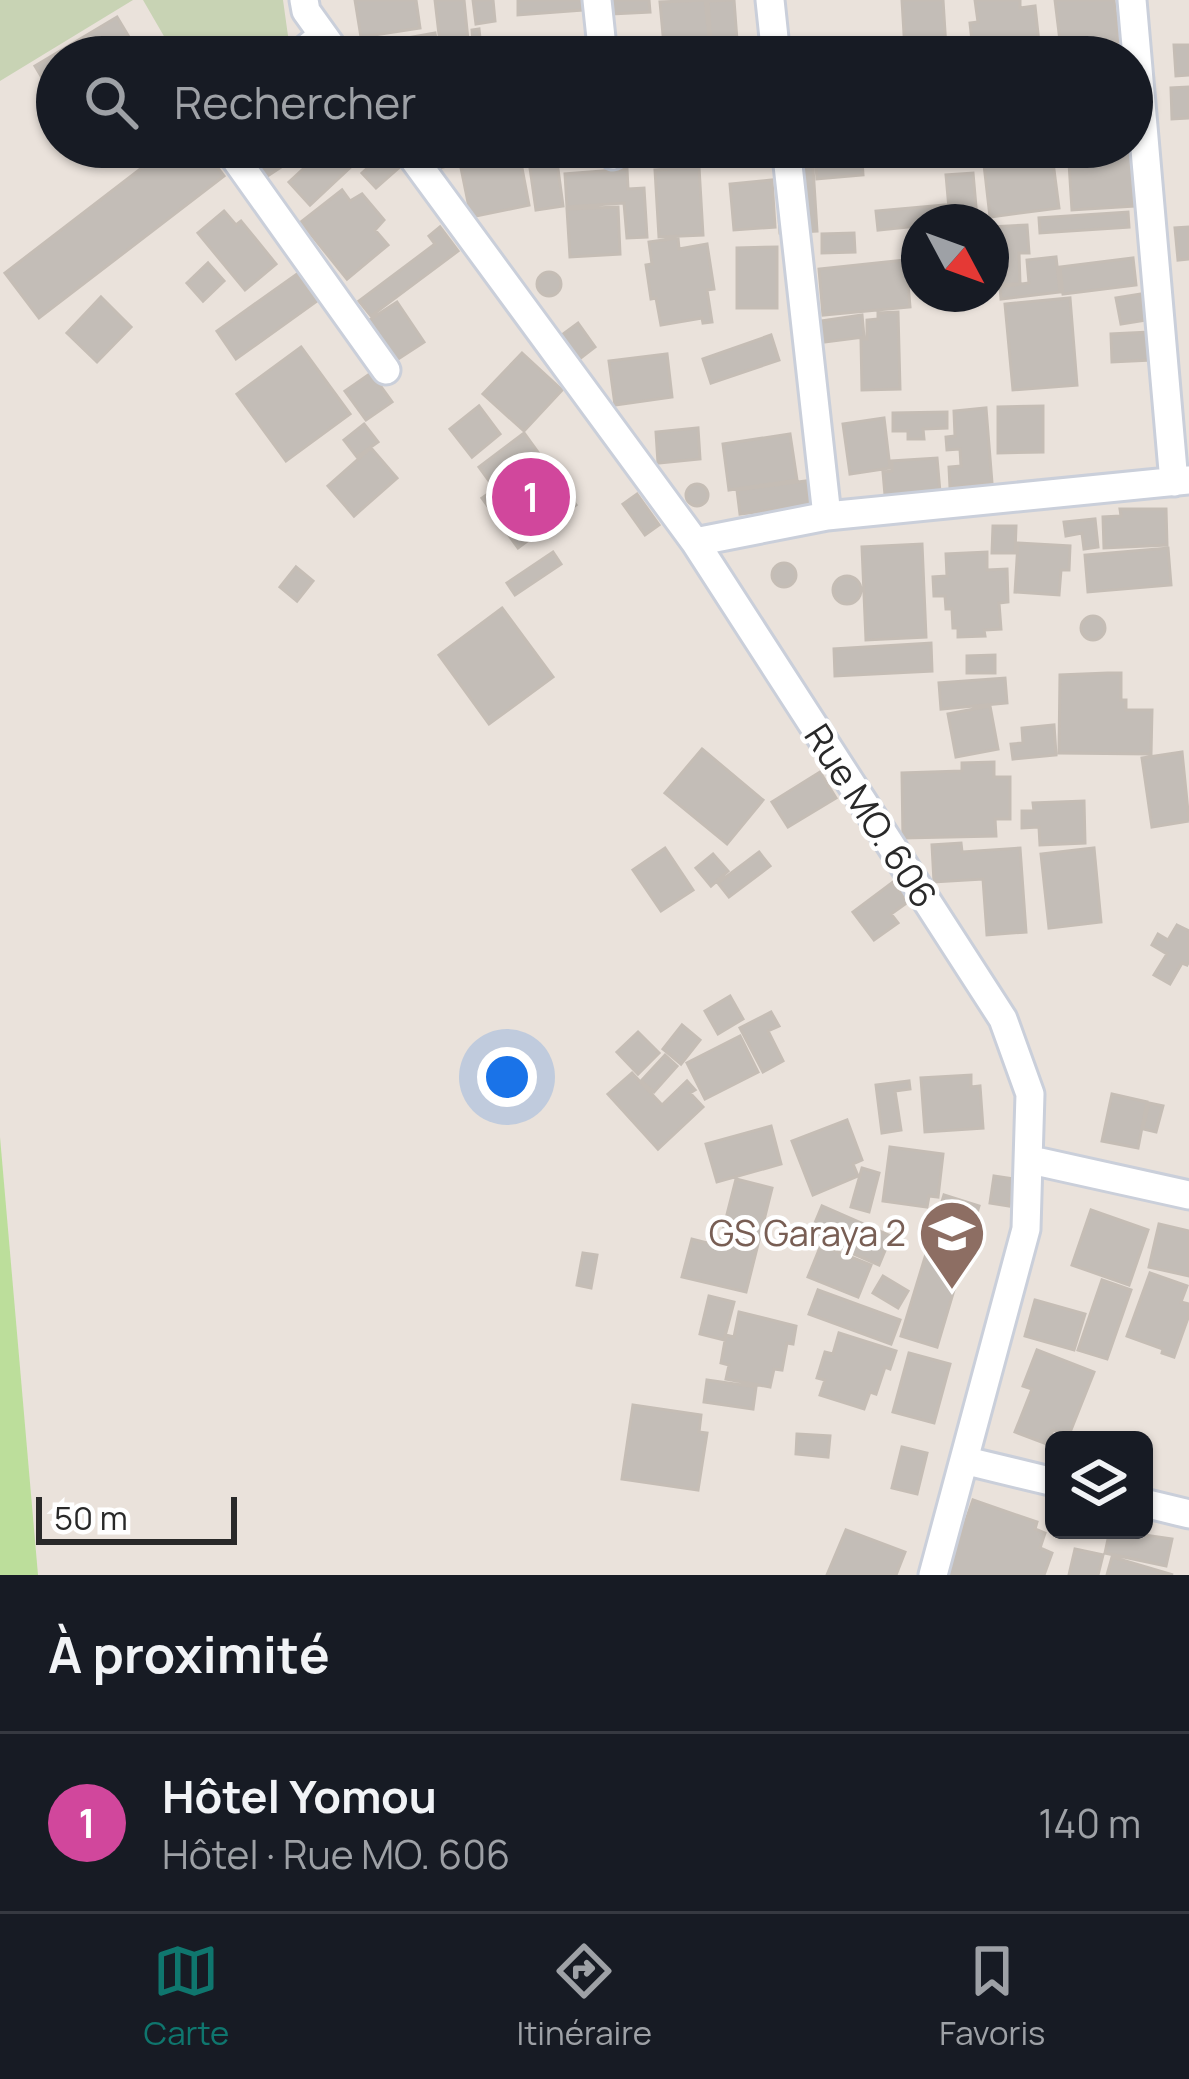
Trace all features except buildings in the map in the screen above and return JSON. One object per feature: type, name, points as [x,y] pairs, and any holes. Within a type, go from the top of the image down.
[{"type":"street","points":[[304,0],[324,36]]},
{"type":"street","points":[[597,0],[601,36]]},
{"type":"street","points":[[770,0],[774,36]]},
{"type":"street","points":[[1132,0],[1136,36]]},
{"type":"street","points":[[242,168],[386,370]]},
{"type":"street","name":"Rue MO. 606","points":[[420,168],[694,542],[1004,1019],[1030,1094],[1026,1229],[933,1575]]},
{"type":"street","points":[[788,168],[827,517]]},
{"type":"street","points":[[694,542],[827,517],[1182,481],[1149,168]]},
{"type":"street","points":[[1031,1160],[1189,1195]]},
{"type":"street","points":[[967,1461],[1045,1480]]},
{"type":"street","points":[[1153,1505],[1189,1514]]},
{"type":"green space","points":[[0,0],[133,0],[74,36],[36,36],[36,59],[0,81]]},
{"type":"green space","points":[[143,0],[283,0],[288,36],[164,36]]},
{"type":"green space","points":[[0,1137],[38,1575],[0,1575]]},
{"type":"place","name":"Hôtel Yomou","points":[[531,497]]},
{"type":"place","name":"GS Garaya 2","points":[[952,1292]]}]
